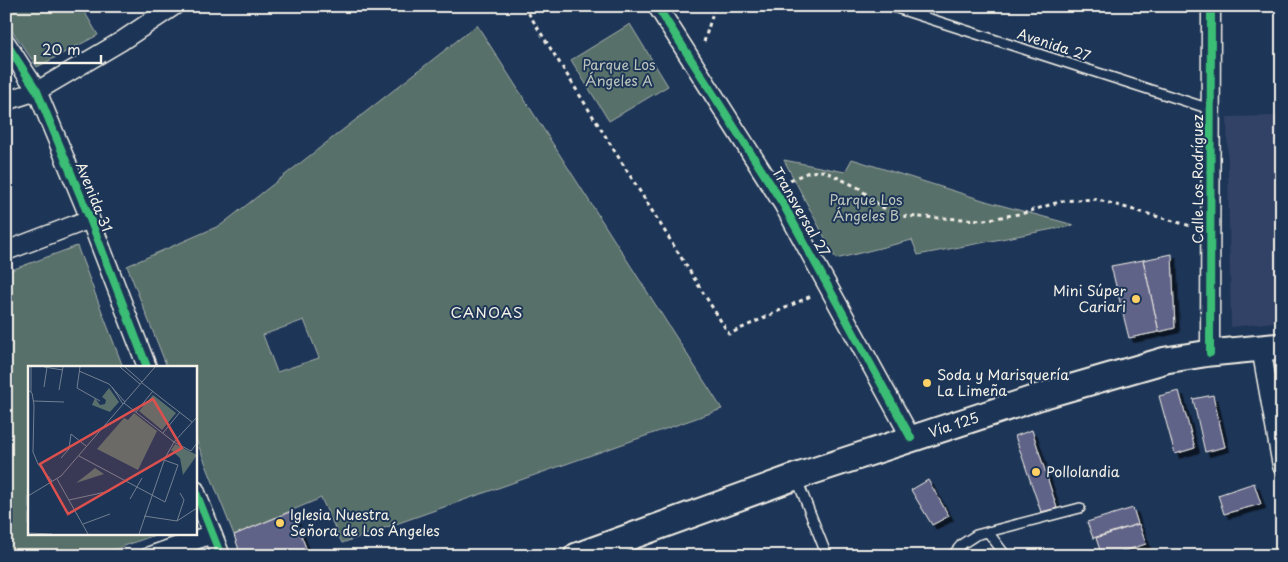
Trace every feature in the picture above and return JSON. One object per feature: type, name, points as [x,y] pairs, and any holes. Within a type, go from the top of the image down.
[{"type":"main road","name":"Vía 125","points":[[577,556],[796,477],[1045,395],[1166,360],[1210,353],[1271,347]]},
{"type":"street","points":[[6,101],[37,91],[120,42],[174,6]]},
{"type":"street","name":"Transversal 27","points":[[658,6],[773,187],[911,438]]},
{"type":"street","name":"Calle Los Rodríguez","points":[[1210,353],[1212,6]]},
{"type":"street","name":"Avenida 31","points":[[6,43],[37,91],[90,219],[147,366]]},
{"type":"street","points":[[6,251],[90,219]]},
{"type":"street","points":[[1271,347],[1282,466]]},
{"type":"street","points":[[196,493],[220,556]]},
{"type":"street","points":[[150,556],[212,534]]},
{"type":"lane","name":"Avenida 27","points":[[890,6],[1210,109]]},
{"type":"lane","points":[[796,477],[827,556]]},
{"type":"lane","points":[[952,556],[962,544],[976,536],[1080,508]]},
{"type":"lane","points":[[988,532],[1006,556]]},
{"type":"path","points":[[524,6],[730,334],[830,288]]},
{"type":"path","points":[[696,66],[715,6]]},
{"type":"path","points":[[773,187],[809,172],[824,171],[859,188],[880,206],[899,216],[984,220],[1024,213],[1062,201],[1095,199],[1210,231]]},
{"type":"shaded area","points":[[1282,116],[1282,321],[1231,327],[1227,117]]},
{"type":"green space","points":[[6,6],[81,6],[98,35],[37,67],[6,22]]},
{"type":"green space","name":"Parque Los Ángeles A","points":[[630,24],[668,86],[609,121],[571,60]]},
{"type":"green space","points":[[477,25],[722,409],[342,543],[321,498],[234,535],[196,440],[196,366],[167,366],[127,266],[221,225]],"holes":[[[304,320],[319,358],[277,372],[263,335]]]},
{"type":"green space","name":"Parque Los Ángeles B","points":[[852,159],[989,202],[1074,225],[918,255],[912,240],[836,259],[784,160],[845,172]]},
{"type":"green space","points":[[77,246],[123,366],[28,366],[28,534],[157,534],[97,556],[6,556],[6,272]]},
{"type":"building","points":[[1172,254],[1175,328],[1159,332],[1143,260]]},
{"type":"building","name":"Mini Súper Cariari","points":[[1143,260],[1159,332],[1129,338],[1111,266]]},
{"type":"building","points":[[1179,391],[1195,448],[1175,454],[1159,396]]},
{"type":"building","points":[[1213,395],[1225,447],[1205,452],[1193,399]]},
{"type":"building","name":"Pollolandia","points":[[1032,430],[1057,508],[1041,512],[1015,436]]},
{"type":"building","points":[[928,480],[949,516],[932,525],[911,490]]},
{"type":"building","points":[[1254,483],[1261,504],[1224,514],[1218,495]]},
{"type":"building","points":[[1133,508],[1138,524],[1093,538],[1087,522]]},
{"type":"building","name":"Iglesia Nuestra Señora de Los Ángeles","points":[[292,511],[309,556],[261,556],[259,550],[241,556],[234,535]]},
{"type":"building","points":[[1139,524],[1146,544],[1108,556],[1102,556],[1096,538]]},
{"type":"cycle path","points":[[657,6],[783,204],[911,438]]},
{"type":"cycle path","points":[[1210,353],[1211,6]]},
{"type":"cycle path","points":[[6,43],[37,91],[90,219],[147,366]]},
{"type":"cycle path","points":[[196,493],[221,556]]},
{"type":"place","name":"Mini Súper Cariari","points":[[1136,299]]},
{"type":"place","name":"Soda y Marisquería La Limeña","points":[[927,383]]},
{"type":"place","name":"Pollolandia","points":[[1036,472]]},
{"type":"place","name":"Iglesia Nuestra Señora de Los Ángeles","points":[[280,523]]},
{"type":"district","name":"CANOAS","points":[[487,313]]}]
